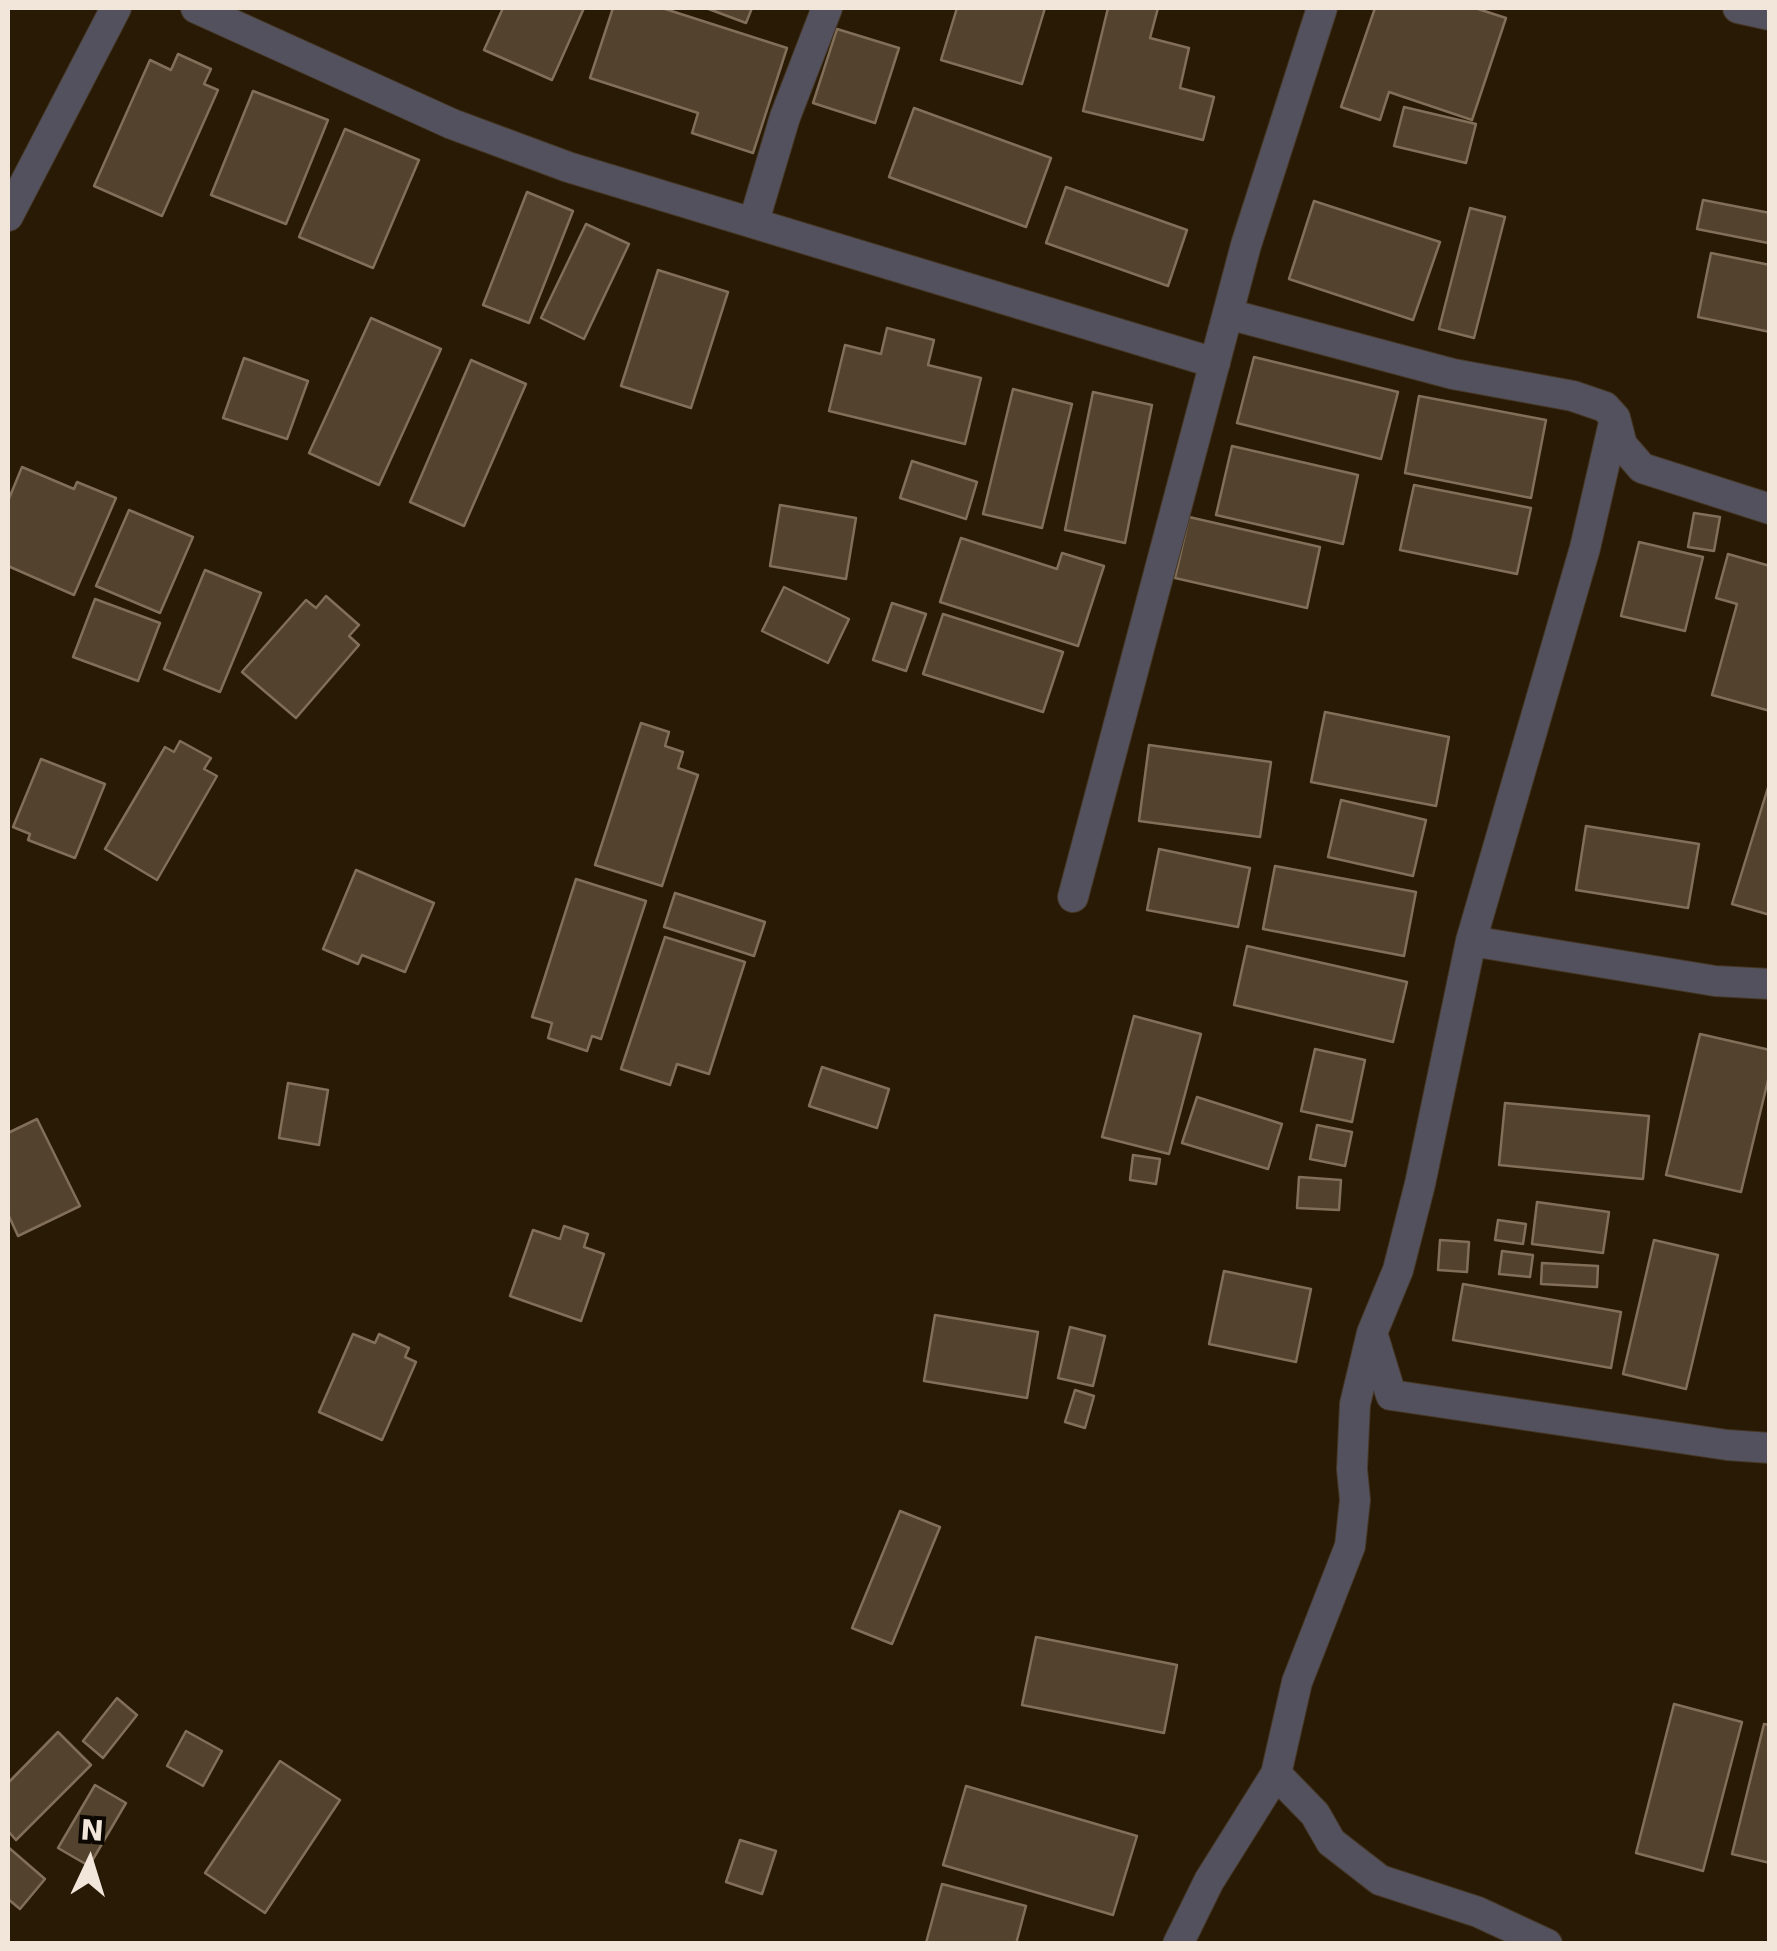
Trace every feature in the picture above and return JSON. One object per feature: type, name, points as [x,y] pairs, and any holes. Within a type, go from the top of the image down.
[{"type":"street","points":[[8,216],[116,8]]},
{"type":"street","points":[[196,8],[452,124],[568,167],[1215,362]]},
{"type":"street","points":[[754,221],[785,117],[827,8]]},
{"type":"street","points":[[1073,897],[1246,245],[1322,8]]},
{"type":"street","points":[[1738,8],[1770,15]]},
{"type":"street","points":[[1228,314],[1453,374],[1573,396],[1606,408],[1616,418],[1622,445],[1642,468],[1770,509]]},
{"type":"street","points":[[1178,1944],[1209,1882],[1276,1774],[1297,1682],[1350,1546],[1355,1500],[1354,1404],[1372,1333],[1398,1270],[1471,941],[1586,548],[1616,418]]},
{"type":"street","points":[[1471,941],[1715,981],[1770,984]]},
{"type":"street","points":[[1372,1333],[1390,1395],[1770,1448]]},
{"type":"street","points":[[1276,1774],[1315,1814],[1331,1842],[1380,1880],[1478,1912],[1547,1944]]},
{"type":"building","points":[[503,8],[584,8],[552,80],[484,50]]},
{"type":"building","points":[[613,8],[662,8],[787,48],[753,153],[692,133],[698,113],[590,78]]},
{"type":"building","points":[[706,8],[752,8],[746,23]]},
{"type":"building","points":[[957,8],[1045,8],[1022,84],[941,60]]},
{"type":"building","points":[[1108,8],[1158,8],[1150,38],[1189,48],[1180,88],[1214,97],[1203,140],[1083,111]]},
{"type":"building","points":[[1375,8],[1475,8],[1506,18],[1472,120],[1389,92],[1380,120],[1341,107]]},
{"type":"building","points":[[837,29],[899,48],[875,123],[813,103]]},
{"type":"building","points":[[178,54],[211,69],[204,84],[218,90],[162,216],[94,186],[150,60],[171,70]]},
{"type":"building","points":[[253,91],[328,120],[286,224],[211,195]]},
{"type":"building","points":[[1404,107],[1476,124],[1466,163],[1394,146]]},
{"type":"building","points":[[914,108],[1051,158],[1026,227],[889,177]]},
{"type":"building","points":[[345,129],[419,160],[373,268],[299,237]]},
{"type":"building","points":[[1066,187],[1187,230],[1168,286],[1046,243]]},
{"type":"building","points":[[527,192],[573,211],[529,323],[483,305]]},
{"type":"building","points":[[1703,200],[1770,213],[1768,243],[1697,229]]},
{"type":"building","points":[[1314,201],[1440,242],[1413,320],[1289,279]]},
{"type":"building","points":[[1470,208],[1505,217],[1474,338],[1439,329]]},
{"type":"building","points":[[586,224],[629,244],[584,339],[541,318]]},
{"type":"building","points":[[1711,253],[1770,265],[1770,332],[1698,317]]},
{"type":"building","points":[[658,270],[728,292],[691,408],[621,386]]},
{"type":"building","points":[[371,318],[441,349],[379,485],[309,453]]},
{"type":"building","points":[[887,328],[934,340],[928,365],[981,378],[965,444],[829,411],[845,345],[881,354]]},
{"type":"building","points":[[1254,357],[1398,392],[1381,459],[1237,423]]},
{"type":"building","points":[[244,358],[308,381],[287,439],[223,418]]},
{"type":"building","points":[[471,360],[526,384],[464,526],[410,502]]},
{"type":"building","points":[[1013,389],[1072,404],[1042,528],[983,514]]},
{"type":"building","points":[[1093,392],[1152,405],[1125,543],[1065,530]]},
{"type":"building","points":[[1419,396],[1546,420],[1531,498],[1405,473]]},
{"type":"building","points":[[1232,446],[1358,475],[1343,544],[1216,515]]},
{"type":"building","points":[[912,461],[977,482],[966,519],[900,498]]},
{"type":"building","points":[[22,467],[74,489],[77,482],[116,498],[74,595],[8,566],[8,501]]},
{"type":"building","points":[[1414,485],[1531,508],[1517,574],[1400,550]]},
{"type":"building","points":[[780,505],[856,518],[846,579],[770,566]]},
{"type":"building","points":[[129,510],[193,537],[160,613],[96,586]]},
{"type":"building","points":[[1694,513],[1720,517],[1714,551],[1688,547]]},
{"type":"building","points":[[1189,517],[1320,547],[1307,608],[1175,578]]},
{"type":"building","points":[[961,538],[1057,569],[1062,553],[1104,566],[1078,646],[940,602]]},
{"type":"building","points":[[1639,542],[1703,557],[1685,631],[1621,616]]},
{"type":"building","points":[[1728,554],[1770,566],[1770,711],[1712,695],[1737,604],[1716,598]]},
{"type":"building","points":[[205,570],[261,593],[220,692],[164,669]]},
{"type":"building","points":[[784,587],[849,619],[828,663],[762,631]]},
{"type":"building","points":[[326,596],[359,625],[349,636],[359,645],[296,718],[242,672],[306,600],[316,608]]},
{"type":"building","points":[[95,599],[160,623],[138,681],[73,657]]},
{"type":"building","points":[[892,603],[926,614],[906,671],[873,660]]},
{"type":"building","points":[[943,614],[1063,652],[1043,712],[923,674]]},
{"type":"building","points":[[1325,712],[1449,737],[1436,806],[1311,782]]},
{"type":"building","points":[[641,723],[669,732],[665,746],[683,752],[678,768],[698,775],[662,886],[595,865]]},
{"type":"building","points":[[180,741],[211,758],[204,769],[217,776],[157,880],[105,849],[165,747],[174,752]]},
{"type":"building","points":[[1149,745],[1271,762],[1260,837],[1139,821]]},
{"type":"building","points":[[41,759],[105,784],[75,858],[28,840],[30,834],[13,827]]},
{"type":"building","points":[[1770,781],[1770,915],[1732,904]]},
{"type":"building","points":[[1341,800],[1426,820],[1413,876],[1328,857]]},
{"type":"building","points":[[1586,826],[1699,844],[1688,908],[1576,890]]},
{"type":"building","points":[[1159,849],[1250,868],[1238,927],[1147,910]]},
{"type":"building","points":[[1275,866],[1416,892],[1404,956],[1263,929]]},
{"type":"building","points":[[356,870],[434,903],[405,972],[362,955],[358,964],[323,949]]},
{"type":"building","points":[[576,879],[646,901],[601,1039],[592,1036],[587,1051],[548,1038],[552,1023],[532,1017]]},
{"type":"building","points":[[675,893],[765,922],[754,956],[664,927]]},
{"type":"building","points":[[665,937],[745,962],[709,1074],[677,1064],[670,1085],[621,1069]]},
{"type":"building","points":[[1247,946],[1407,982],[1393,1042],[1234,1005]]},
{"type":"building","points":[[1134,1016],[1201,1034],[1169,1154],[1102,1137]]},
{"type":"building","points":[[1700,1034],[1770,1050],[1770,1072],[1741,1192],[1666,1175]]},
{"type":"building","points":[[1315,1049],[1365,1060],[1352,1122],[1301,1111]]},
{"type":"building","points":[[822,1067],[889,1089],[877,1128],[809,1106]]},
{"type":"building","points":[[288,1083],[328,1090],[319,1145],[279,1138]]},
{"type":"building","points":[[1197,1097],[1282,1124],[1268,1169],[1182,1143]]},
{"type":"building","points":[[1505,1103],[1649,1116],[1643,1179],[1499,1165]]},
{"type":"building","points":[[37,1119],[80,1206],[18,1236],[8,1214],[8,1133]]},
{"type":"building","points":[[1317,1125],[1352,1132],[1345,1166],[1310,1159]]},
{"type":"building","points":[[1133,1155],[1160,1159],[1156,1184],[1130,1180]]},
{"type":"building","points":[[1299,1177],[1341,1180],[1339,1210],[1297,1208]]},
{"type":"building","points":[[1537,1202],[1609,1212],[1603,1253],[1532,1244]]},
{"type":"building","points":[[1498,1220],[1526,1224],[1523,1244],[1495,1240]]},
{"type":"building","points":[[564,1226],[588,1234],[584,1247],[604,1254],[581,1321],[510,1296],[533,1230],[560,1239]]},
{"type":"building","points":[[1440,1240],[1469,1242],[1467,1272],[1438,1270]]},
{"type":"building","points":[[1654,1240],[1718,1255],[1686,1389],[1623,1374]]},
{"type":"building","points":[[1502,1251],[1533,1255],[1530,1277],[1499,1274]]},
{"type":"building","points":[[1542,1263],[1598,1266],[1597,1287],[1541,1284]]},
{"type":"building","points":[[1224,1271],[1311,1289],[1296,1362],[1209,1344]]},
{"type":"building","points":[[1463,1284],[1621,1312],[1611,1368],[1453,1340]]},
{"type":"building","points":[[935,1315],[1038,1332],[1027,1398],[924,1381]]},
{"type":"building","points":[[1070,1327],[1105,1336],[1093,1386],[1058,1378]]},
{"type":"building","points":[[353,1334],[375,1343],[379,1334],[409,1348],[405,1357],[416,1362],[382,1440],[319,1412]]},
{"type":"building","points":[[1075,1390],[1094,1396],[1085,1428],[1065,1422]]},
{"type":"building","points":[[900,1511],[940,1527],[892,1644],[852,1628]]},
{"type":"building","points":[[1036,1637],[1177,1665],[1164,1733],[1022,1705]]},
{"type":"building","points":[[117,1698],[137,1715],[103,1758],[83,1741]]},
{"type":"building","points":[[1674,1704],[1742,1722],[1703,1871],[1636,1853]]},
{"type":"building","points":[[1764,1724],[1770,1725],[1770,1863],[1732,1854]]},
{"type":"building","points":[[186,1731],[222,1751],[203,1786],[167,1766]]},
{"type":"building","points":[[58,1732],[91,1765],[16,1840],[8,1831],[8,1783]]},
{"type":"building","points":[[280,1761],[340,1800],[265,1913],[205,1873]]},
{"type":"building","points":[[95,1785],[126,1803],[89,1866],[58,1848]]},
{"type":"building","points":[[966,1786],[1137,1836],[1113,1915],[943,1865]]},
{"type":"building","points":[[740,1840],[776,1851],[762,1894],[726,1882]]},
{"type":"building","points":[[8,1847],[45,1879],[20,1909],[8,1899]]},
{"type":"building","points":[[942,1884],[1026,1906],[1016,1944],[926,1943]]}]
